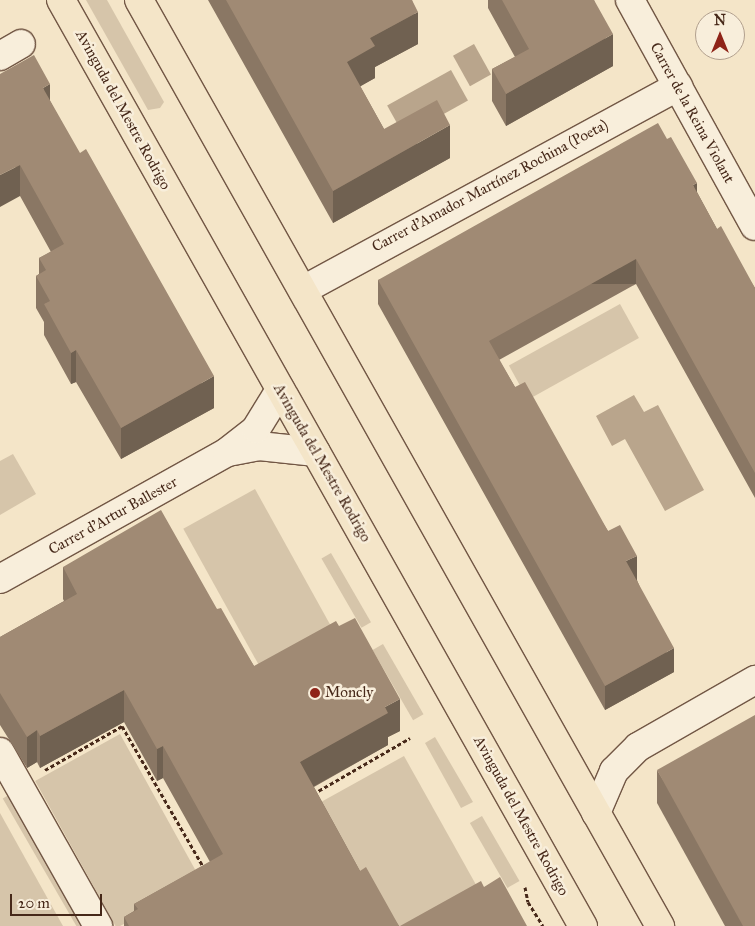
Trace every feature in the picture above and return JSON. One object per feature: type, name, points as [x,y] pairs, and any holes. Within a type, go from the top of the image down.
[{"type":"main road","name":"Avinguda del Mestre Rodrigo","points":[[62,0],[583,926]]},
{"type":"main road","points":[[139,0],[660,926]]},
{"type":"street","name":"Carrer de la Reina Violant","points":[[630,0],[755,226]]},
{"type":"street","name":"Carrer d'Amador Martínez Rochina (Poeta)","points":[[303,290],[678,86]]},
{"type":"street","name":"Carrer d'Artur Ballester","points":[[0,579],[227,452],[256,429],[280,390]]},
{"type":"street","name":"Carrer d'Artur Ballester","points":[[227,452],[259,446],[316,452]]},
{"type":"street","points":[[596,813],[614,771],[638,747],[755,680]]},
{"type":"street","points":[[0,752],[98,926]]},
{"type":"path","points":[[19,785],[122,726],[208,875]]},
{"type":"path","points":[[314,804],[309,796],[410,738]]},
{"type":"shaded area","points":[[86,0],[107,0],[164,102],[160,108],[148,110]]},
{"type":"shaded area","points":[[474,44],[491,75],[470,86],[453,56]]},
{"type":"shaded area","points":[[451,70],[468,101],[404,136],[387,105]]},
{"type":"shaded area","points":[[620,304],[639,338],[528,400],[509,366]]},
{"type":"shaded area","points":[[634,395],[644,412],[658,405],[704,490],[665,511],[625,439],[612,446],[596,416]]},
{"type":"shaded area","points":[[13,454],[36,494],[0,515],[0,461]]},
{"type":"shaded area","points":[[255,489],[338,639],[267,679],[183,529]]},
{"type":"shaded area","points":[[331,553],[371,622],[361,628],[321,558]]},
{"type":"shaded area","points":[[383,644],[424,714],[413,720],[373,650]]},
{"type":"shaded area","points":[[120,734],[201,881],[120,926],[116,926],[35,781]]},
{"type":"shaded area","points":[[435,737],[473,802],[461,808],[425,743]]},
{"type":"shaded area","points":[[404,756],[484,899],[435,926],[390,926],[321,802]]},
{"type":"shaded area","points":[[14,792],[91,926],[76,926],[3,798]]},
{"type":"shaded area","points":[[0,813],[63,926],[0,926]]},
{"type":"shaded area","points":[[482,816],[520,881],[507,888],[470,823]]},
{"type":"building","points":[[226,0],[412,0],[418,12],[370,38],[375,46],[347,62],[384,129],[437,100],[450,125],[333,191]]},
{"type":"building","points":[[502,0],[594,0],[613,34],[506,94],[492,69],[529,49]]},
{"type":"building","points":[[34,55],[50,84],[43,88],[80,153],[86,149],[214,376],[121,428],[76,350],[71,353],[44,304],[50,301],[36,276],[46,270],[39,258],[64,244],[20,165],[0,175],[0,74]]},
{"type":"building","points":[[658,123],[667,139],[671,137],[697,183],[693,185],[717,229],[721,226],[755,288],[755,473],[636,259],[489,341],[515,387],[525,382],[608,531],[620,525],[637,556],[626,561],[674,648],[605,686],[378,280]]},
{"type":"building","points":[[161,510],[217,609],[221,608],[254,666],[336,621],[339,626],[355,618],[400,699],[385,707],[388,713],[300,762],[360,871],[366,867],[399,926],[129,926],[124,917],[138,909],[134,904],[223,854],[163,746],[157,749],[124,690],[40,736],[37,730],[27,737],[0,693],[0,637],[77,594],[63,567]]},
{"type":"building","points":[[755,715],[755,926],[743,926],[657,770]]},
{"type":"building","points":[[500,877],[527,926],[400,926],[481,881],[484,887]]},
{"type":"place","name":"Moncly","points":[[315,693]]}]
